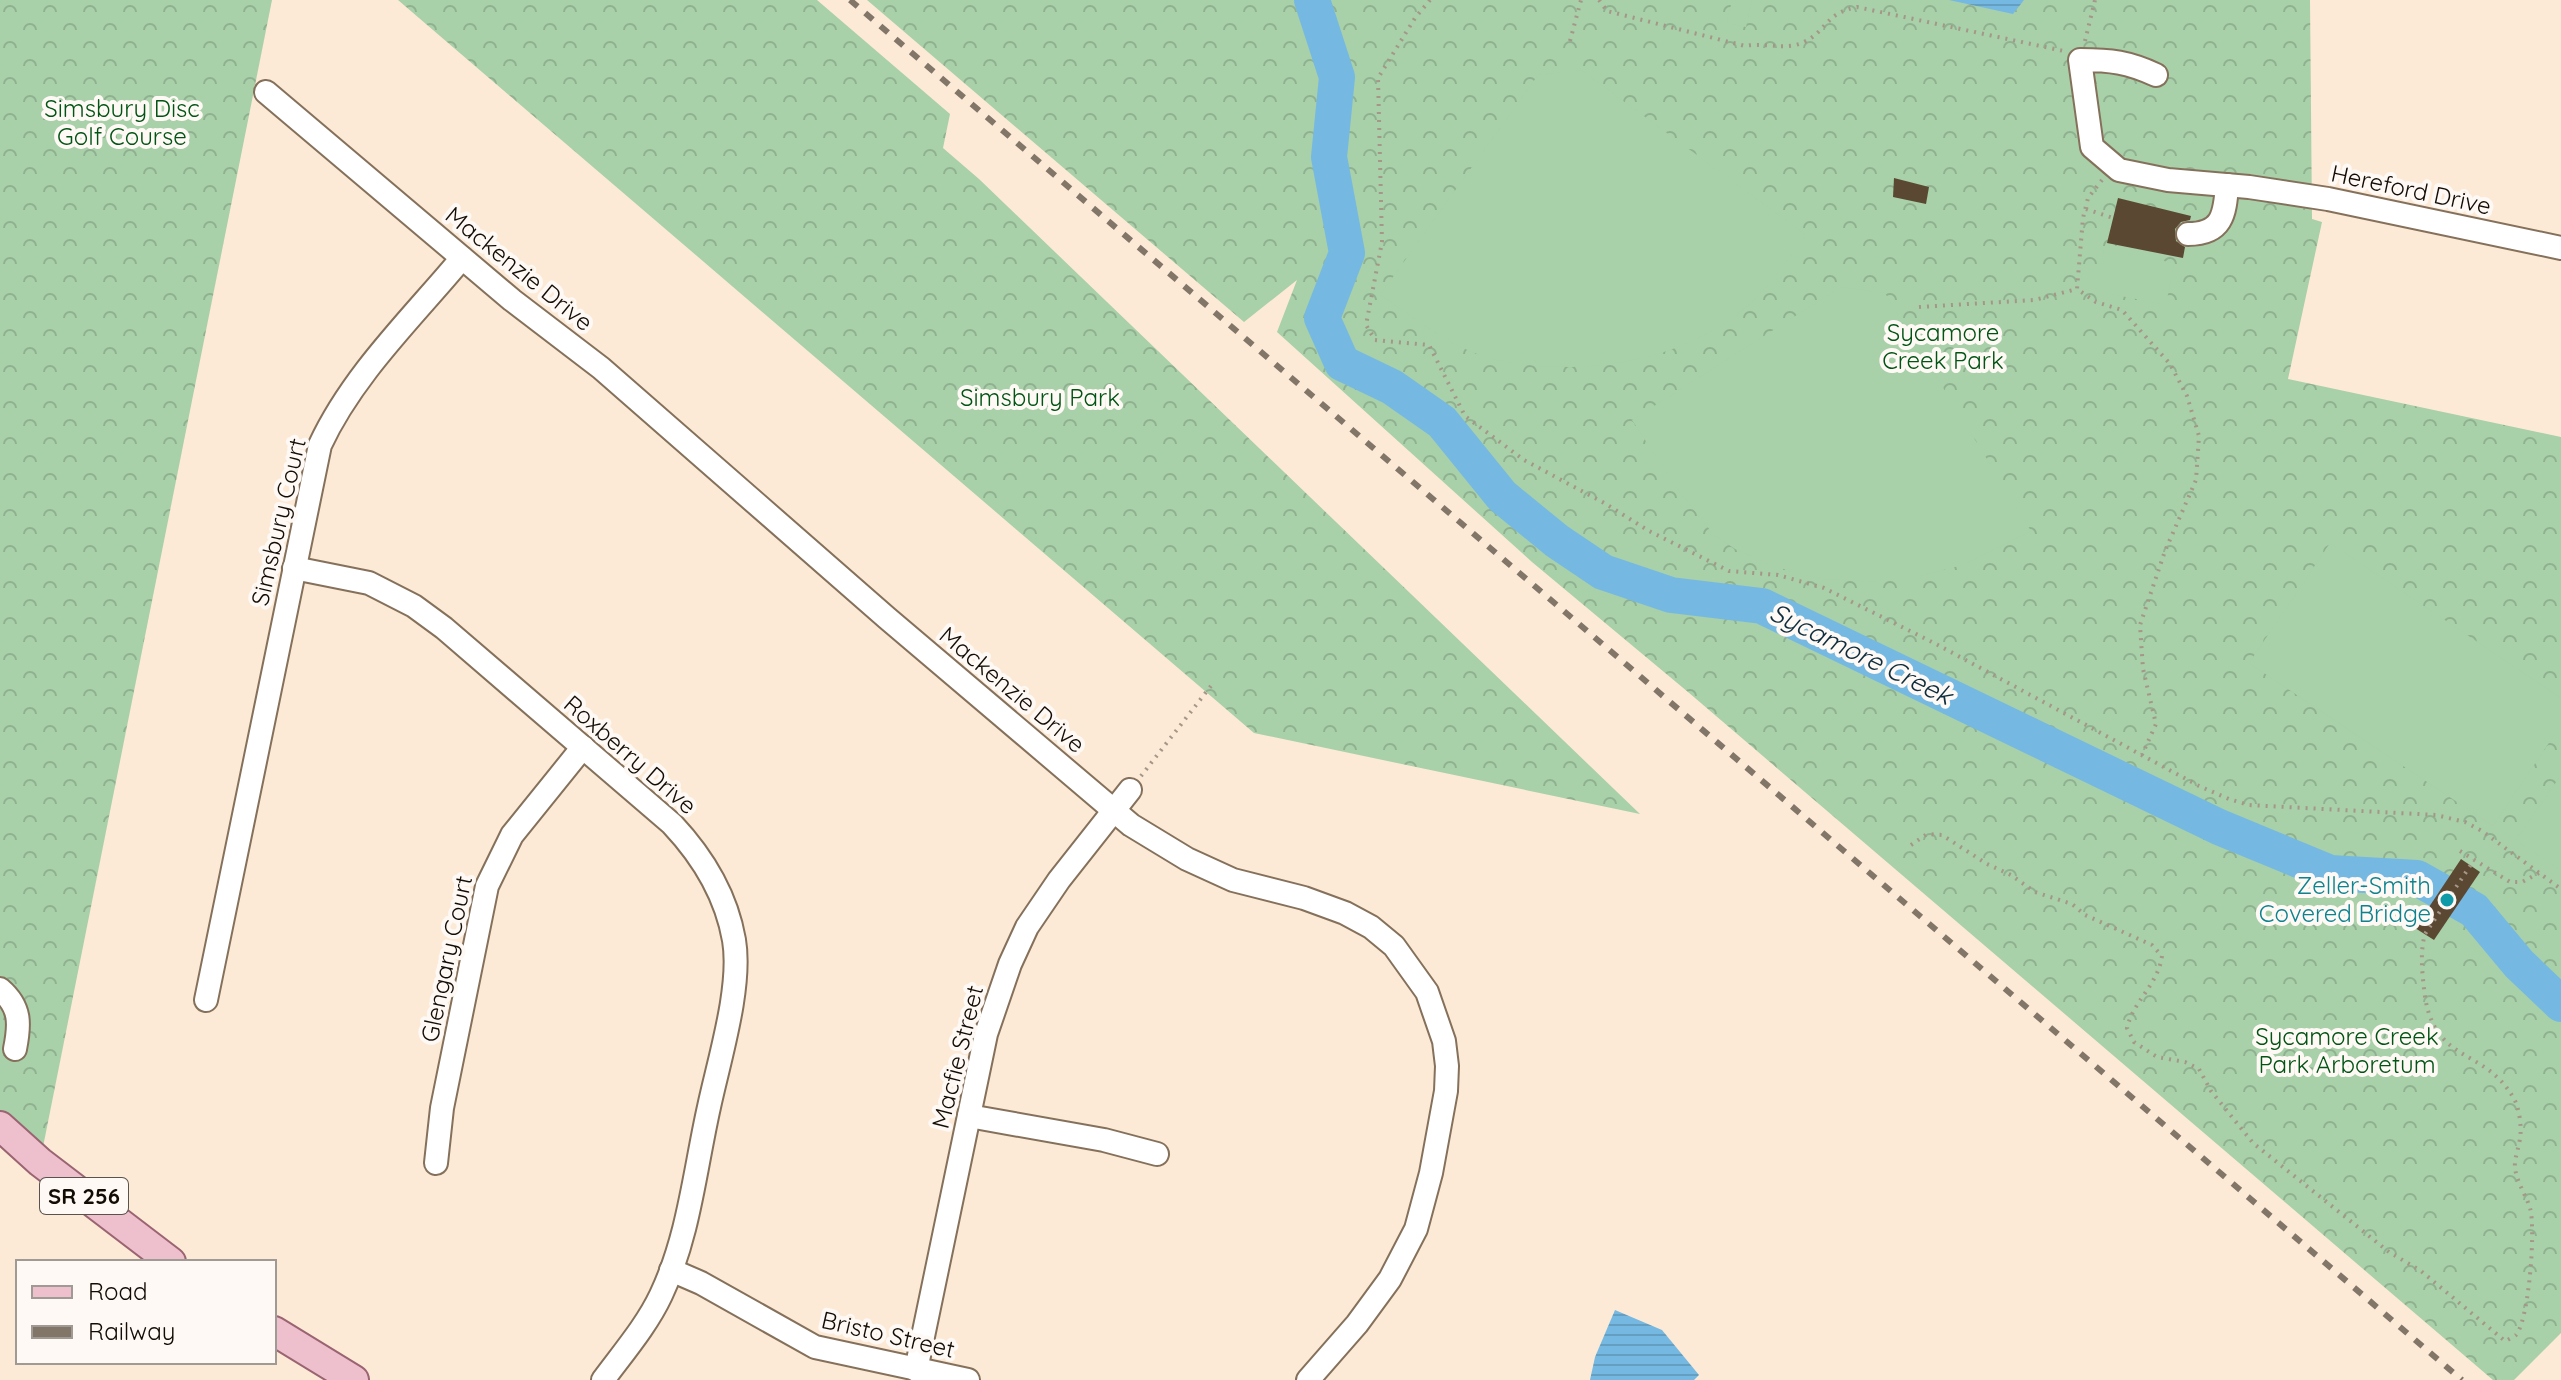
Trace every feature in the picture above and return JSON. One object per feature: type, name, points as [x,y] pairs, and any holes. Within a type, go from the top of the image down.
[{"type":"main road","name":"SR 256","points":[[0,1126],[40,1162],[168,1260]]},
{"type":"main road","points":[[276,1332],[354,1380]]},
{"type":"street","points":[[2113,165],[2092,147],[2080,60],[2112,60],[2133,64],[2156,75]]},
{"type":"street","name":"Mackenzie Drive","points":[[266,92],[462,258],[601,368],[887,618],[1114,810],[1155,841],[1187,859],[1233,880],[1304,898],[1345,913],[1371,927],[1394,946],[1420,979],[1437,1016],[1447,1066],[1446,1091],[1431,1173],[1416,1229],[1405,1255],[1374,1302],[1308,1380]]},
{"type":"street","name":"Hereford Drive","points":[[2113,165],[2119,170],[2168,180],[2328,199],[2561,248]]},
{"type":"street","points":[[2188,234],[2210,231],[2220,222],[2226,204],[2238,186]]},
{"type":"street","name":"Simsbury Court","points":[[206,1000],[317,457],[334,415],[352,388],[462,258]]},
{"type":"street","name":"Roxberry Drive","points":[[294,568],[369,583],[414,606],[444,628],[645,798],[686,838],[718,887],[735,943],[731,999],[682,1234],[656,1305],[603,1380]]},
{"type":"street","name":"Glengary Court","points":[[436,1163],[442,1108],[487,886],[512,835],[583,747]]},
{"type":"street","name":"Macfie Street","points":[[916,1370],[994,1006],[1027,927],[1059,880],[1130,790]]},
{"type":"street","points":[[0,989],[18,1011],[19,1029],[15,1049]]},
{"type":"street","points":[[969,1116],[1104,1140],[1157,1154]]},
{"type":"street","name":"Bristo Street","points":[[671,1270],[701,1283],[815,1347],[968,1380]]},
{"type":"path","points":[[1430,0],[1415,18],[1378,78],[1382,242],[1366,325],[1375,340],[1429,345],[1465,416],[1524,460],[1649,531],[1729,571],[1778,575],[1824,588],[2229,799],[2249,805],[2436,815],[2465,822],[2561,889]]},
{"type":"path","points":[[1570,41],[1581,0]]},
{"type":"path","points":[[1599,0],[1607,11],[1745,46],[1787,46],[1804,42],[1839,10],[1857,7],[2060,48],[2080,60],[2095,0]]},
{"type":"path","points":[[1844,0],[1847,9]]},
{"type":"path","points":[[2077,289],[2088,198],[2113,165]]},
{"type":"path","points":[[2086,209],[2113,218]]},
{"type":"path","points":[[1919,307],[2034,300],[2077,289],[2096,302],[2122,310],[2170,364],[2187,396],[2199,436],[2196,480],[2165,551],[2140,625],[2139,646],[2156,724],[2142,755]]},
{"type":"path","points":[[1130,790],[1214,682]]},
{"type":"path","points":[[1911,845],[1927,834],[1942,835],[2035,892],[2072,904],[2085,915],[2152,945],[2162,956],[2160,972],[2131,1012],[2127,1028],[2134,1042],[2157,1057],[2185,1062],[2199,1069],[2211,1091],[2253,1143],[2389,1252],[2421,1271],[2505,1341],[2516,1335],[2524,1318],[2532,1230],[2531,1210],[2515,1166],[2521,1134],[2515,1099],[2498,1076],[2452,1048],[2438,1033],[2428,1016],[2422,966],[2421,945],[2425,934],[2474,860]]},
{"type":"path","points":[[2460,851],[2510,882],[2522,882],[2539,873]]},
{"type":"green space","name":"Simsbury Disc Golf Course","points":[[0,0],[272,0],[40,1162],[0,1126]]},
{"type":"green space","name":"Simsbury Park","points":[[398,0],[817,0],[950,114],[943,148],[979,179],[1640,814],[1254,733]]},
{"type":"green space","name":"Sycamore Creek Park","points":[[867,0],[2310,0],[2312,219],[2322,222],[2288,379],[2561,437],[2561,1333],[2514,1380],[2493,1380],[1532,562],[1277,332],[1297,280],[1244,322]]},
{"type":"green space","points":[[1732,0],[1752,0],[1746,27],[1727,23]]},
{"type":"green space","points":[[1581,70],[1806,235],[1769,284],[1749,304],[1728,321],[1679,346],[1626,361],[1571,367],[1516,364],[1488,358],[1452,343],[1380,295],[1538,75]]},
{"type":"green space","points":[[2104,249],[2174,263],[2166,305],[2096,291]]},
{"type":"green space","points":[[1841,287],[1885,293],[2031,531],[1963,565],[1916,577],[1881,582],[1820,579],[1776,567],[1735,549],[1714,535],[1675,486],[1632,420]]},
{"type":"green space","points":[[2330,543],[2561,698],[2561,725],[2493,826],[2249,663]]},
{"type":"green space","points":[[2561,775],[2561,871],[2516,840]]},
{"type":"water","points":[[1949,0],[2024,0],[2013,14]]},
{"type":"water","points":[[1615,1310],[1662,1330],[1699,1375],[1694,1380],[1590,1380],[1595,1357]]},
{"type":"building","points":[[1894,178],[1929,187],[1926,204],[1893,197]]},
{"type":"building","points":[[2118,198],[2191,216],[2190,220],[2181,222],[2175,229],[2176,241],[2185,247],[2183,258],[2107,243]]},
{"type":"building","name":"Zeller-Smith Covered Bridge","points":[[2461,859],[2480,872],[2434,940],[2415,928]]},
{"type":"waterway","name":"Sycamore Creek","points":[[1312,0],[1337,77],[1329,157],[1347,253],[1322,318],[1342,363],[1392,387],[1442,422],[1502,496],[1557,541],[1603,572],[1671,595],[1762,606],[2219,827],[2330,873],[2417,878],[2474,910],[2519,964],[2561,1004]]},
{"type":"railway","points":[[850,0],[2462,1380]]},
{"type":"place","name":"Zeller-Smith Covered Bridge","points":[[2447,900]]},
{"type":"park label","name":"Sycamore Creek Park Arboretum","points":[[2347,1051]]}]
